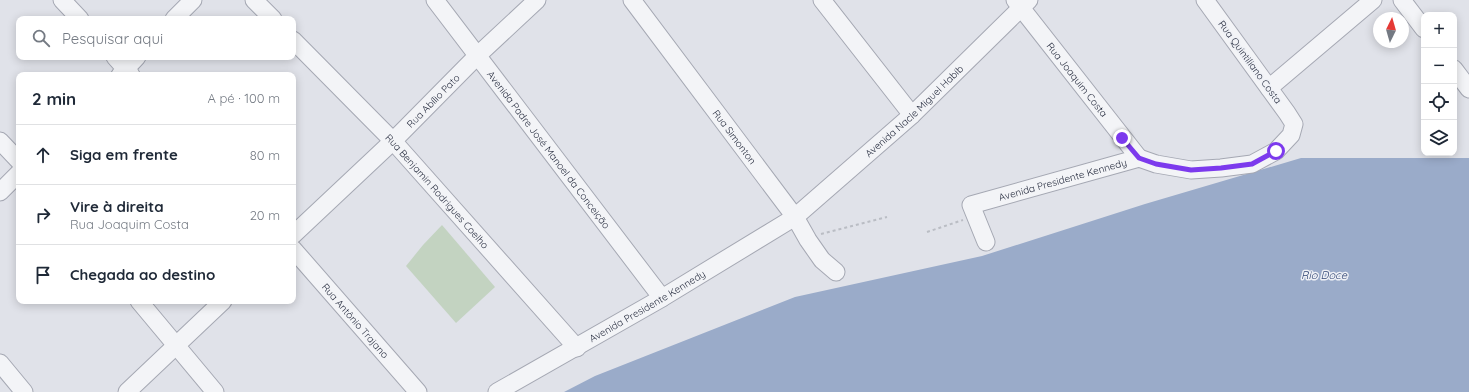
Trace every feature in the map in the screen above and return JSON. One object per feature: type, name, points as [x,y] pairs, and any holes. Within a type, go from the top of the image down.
[{"type":"street","points":[[62,0],[77,16]]},
{"type":"street","points":[[177,16],[193,0]]},
{"type":"street","points":[[254,0],[270,16]]},
{"type":"street","name":"Avenida Padre José Manoel da Conceição","points":[[436,0],[662,298]]},
{"type":"street","name":"Rua Abílio Pato","points":[[296,232],[392,141],[478,55],[537,0]]},
{"type":"street","name":"Rua Simonton","points":[[632,0],[795,217],[806,238],[822,260],[836,272]]},
{"type":"street","points":[[822,0],[912,115]]},
{"type":"street","name":"Rua Quintiliano Costa","points":[[1205,0],[1294,124]]},
{"type":"street","points":[[1269,88],[1373,0]]},
{"type":"street","points":[[1402,0],[1421,25]]},
{"type":"street","name":"Avenida Nacle Miguel Habib","points":[[795,217],[912,115],[1021,3]]},
{"type":"street","name":"Rua Joaquim Costa","points":[[1021,3],[1139,158]]},
{"type":"street","name":"Rua Benjamin Rodrigues Coelho","points":[[296,43],[392,141],[577,348]]},
{"type":"street","points":[[1457,73],[1469,89]]},
{"type":"street","name":"Avenida Presidente Kennedy","points":[[975,216],[971,205],[1139,158],[1156,164],[1191,170],[1252,164],[1276,151],[1291,135],[1294,124]]},
{"type":"street","points":[[0,141],[16,158]]},
{"type":"street","points":[[0,192],[16,176]]},
{"type":"street","points":[[975,216],[986,242]]},
{"type":"street","name":"Avenida Presidente Kennedy","points":[[497,392],[577,348],[795,217]]},
{"type":"street","name":"Rua Antônio Trajano","points":[[296,252],[418,392]]},
{"type":"street","points":[[141,304],[215,392]]},
{"type":"street","points":[[127,392],[219,304]]},
{"type":"street","points":[[0,363],[24,392]]},
{"type":"path","points":[[927,232],[975,216]]},
{"type":"path","points":[[806,238],[887,217]]},
{"type":"green space","points":[[442,225],[495,287],[456,323],[406,266]]},
{"type":"water","name":"Rio Doce","points":[[1301,158],[1469,158],[1469,392],[564,392],[595,376],[795,297],[982,256],[1145,204]]},
{"type":"route","points":[[1122,138],[1139,158],[1156,164],[1191,170],[1252,164],[1276,151]]}]
